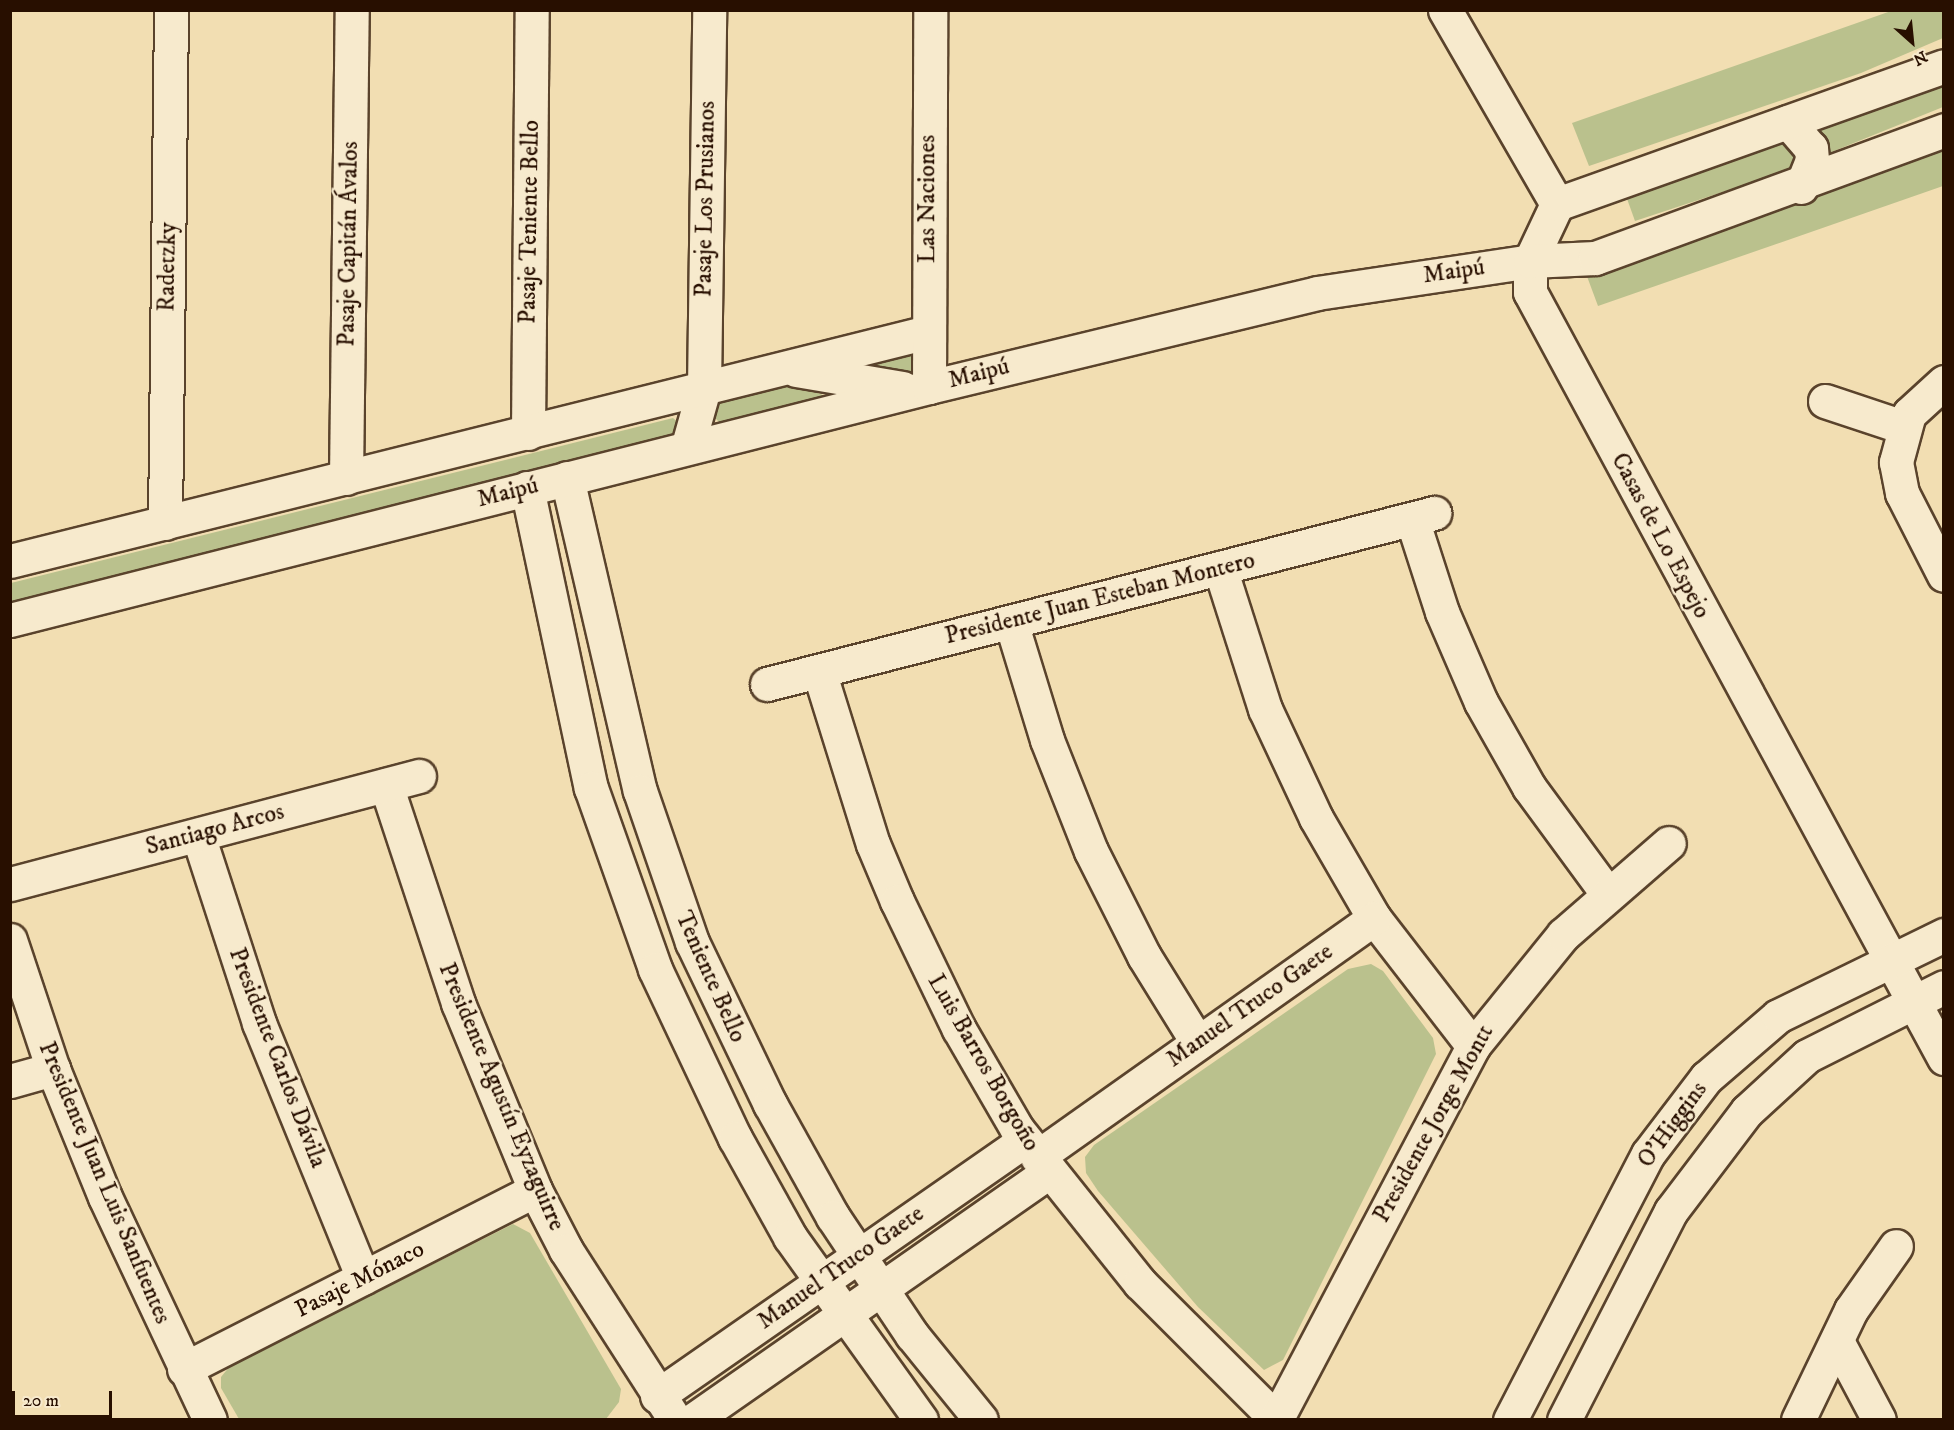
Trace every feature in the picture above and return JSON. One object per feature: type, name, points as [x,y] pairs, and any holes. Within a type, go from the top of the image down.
[{"type":"street","name":"Radetzky","points":[[165,523],[171,10]]},
{"type":"street","name":"Pasaje Capitán Ávalos","points":[[346,478],[352,10]]},
{"type":"street","name":"Pasaje Teniente Bello","points":[[528,433],[532,10]]},
{"type":"street","name":"Pasaje Los Prusianos","points":[[688,445],[704,388],[709,10]]},
{"type":"street","name":"Las Naciones","points":[[922,389],[928,332],[930,10]]},
{"type":"street","points":[[1445,10],[1557,204],[1944,66]]},
{"type":"street","points":[[1788,123],[1810,148],[1812,160],[1801,187]]},
{"type":"street","name":"Maipú","points":[[10,620],[688,445],[1317,293],[1530,261],[1595,258],[1801,187],[1944,130]]},
{"type":"street","name":"Casas de Lo Espejo","points":[[1557,204],[1530,261],[1530,292],[1944,1058]]},
{"type":"street","points":[[10,561],[928,332]]},
{"type":"street","points":[[782,368],[922,389]]},
{"type":"street","points":[[1944,382],[1920,400],[1903,427],[1896,462],[1902,493],[1944,575]]},
{"type":"street","points":[[1825,401],[1903,427]]},
{"type":"street","name":"Teniente Bello","points":[[567,478],[640,791],[671,886],[725,1015],[858,1256],[880,1289],[981,1419]]},
{"type":"street","name":"Teniente Bello","points":[[527,488],[588,777],[619,878],[687,1041],[735,1138],[820,1282],[921,1419]]},
{"type":"street","name":"Presidente Juan Esteban Montero","points":[[767,684],[1423,516],[1442,612],[1481,702],[1535,796],[1606,892]]},
{"type":"street","points":[[1220,568],[1279,742],[1374,918],[1473,1046]]},
{"type":"street","points":[[1011,622],[1047,740],[1091,851],[1144,956],[1198,1043]]},
{"type":"street","name":"Luis Barros Borgoño","points":[[819,670],[873,844],[901,911],[959,1029],[1037,1156],[1191,1341],[1276,1419]]},
{"type":"street","name":"Santiago Arcos","points":[[10,884],[419,776]]},
{"type":"street","name":"Presidente Agustín Eyzaguirre","points":[[386,785],[458,1003],[535,1190],[670,1413]]},
{"type":"street","name":"Presidente Carlos Dávila","points":[[198,835],[259,1023],[363,1278]]},
{"type":"street","name":"Presidente Jorge Montt","points":[[1276,1419],[1473,1046],[1542,957],[1606,892],[1669,843]]},
{"type":"street","name":"Manuel Truco Gaete","points":[[670,1413],[843,1316],[880,1289],[1037,1156],[1374,918]]},
{"type":"street","name":"O'Higgins","points":[[1510,1419],[1632,1183],[1683,1103],[1749,1036],[1804,1002],[1944,935]]},
{"type":"street","name":"Presidente Juan Luis Sanfuentes","points":[[10,940],[52,1069],[184,1369],[210,1419]]},
{"type":"street","name":"O'Higgins","points":[[1564,1419],[1671,1211],[1722,1140],[1774,1083],[1808,1056],[1944,987]]},
{"type":"street","points":[[10,1081],[52,1069]]},
{"type":"street","name":"Manuel Truco Gaete","points":[[670,1413],[820,1282],[858,1256],[1037,1156]]},
{"type":"street","name":"Pasaje Mónaco","points":[[184,1369],[535,1190]]},
{"type":"street","points":[[1798,1419],[1873,1271],[1896,1246]]},
{"type":"street","points":[[1837,1341],[1879,1419]]},
{"type":"green space","points":[[1891,11],[1943,11],[1943,38],[1861,73],[1589,166],[1572,123]]},
{"type":"green space","points":[[1943,84],[1943,107],[1824,155],[1815,129]]},
{"type":"green space","points":[[1780,139],[1797,153],[1792,169],[1635,221],[1626,196]]},
{"type":"green space","points":[[1943,147],[1943,186],[1598,306],[1585,271],[1823,195]]},
{"type":"green space","points":[[912,349],[920,377],[858,365]]},
{"type":"green space","points":[[790,382],[833,399],[722,425],[716,419],[714,410],[723,400]]},
{"type":"green space","points":[[673,418],[679,423],[678,439],[11,608],[11,583]]},
{"type":"green space","points":[[1371,964],[1383,971],[1433,1038],[1436,1054],[1283,1360],[1264,1370],[1198,1307],[1098,1191],[1086,1173],[1085,1157],[1094,1145],[1348,969]]},
{"type":"green space","points":[[513,1224],[530,1233],[621,1389],[619,1402],[606,1419],[239,1419],[221,1388],[221,1377],[230,1366]]}]
